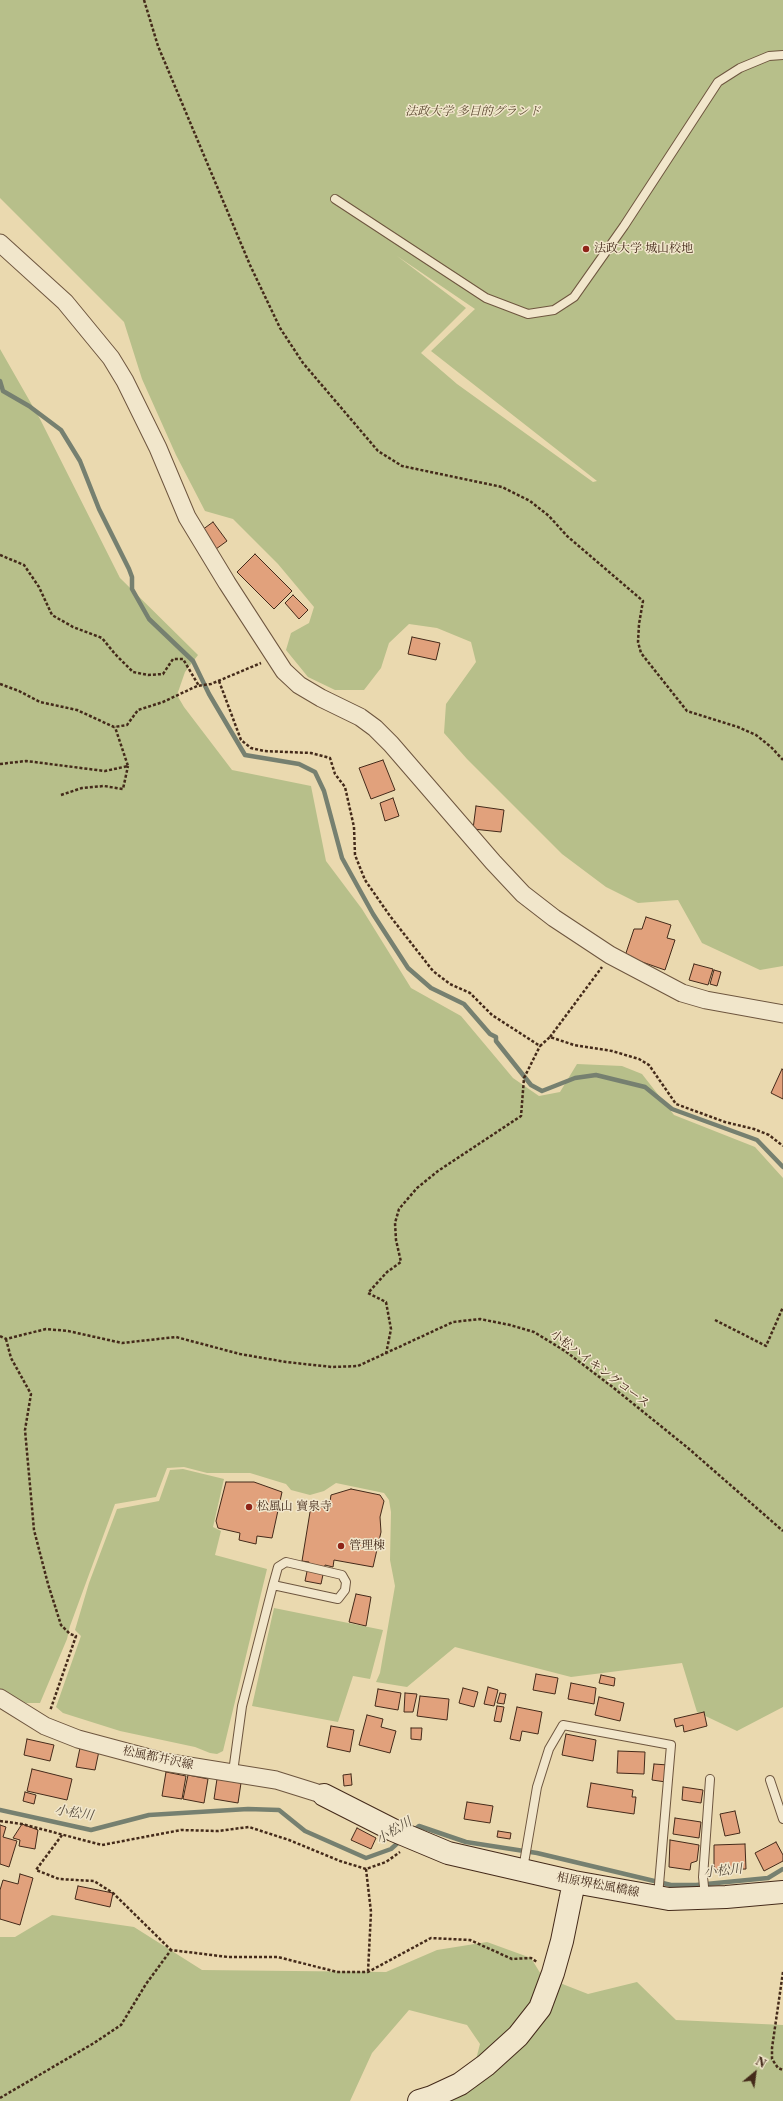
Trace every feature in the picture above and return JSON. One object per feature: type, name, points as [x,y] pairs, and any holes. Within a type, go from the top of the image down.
[{"type":"street","points":[[0,243],[65,302],[111,358],[125,381],[158,448],[187,517],[284,671],[299,684],[321,698],[360,717],[375,728],[391,744],[493,862],[523,894],[554,918],[610,955],[682,993],[706,1000],[783,1014]]},
{"type":"street","name":"松風都井沢線","points":[[0,1698],[45,1726],[78,1739],[164,1762],[276,1780],[324,1796]]},
{"type":"street","name":"相原堺松風橋線","points":[[324,1796],[417,1841],[468,1859],[524,1864],[574,1882],[658,1891],[669,1899],[705,1893],[783,1892]]},
{"type":"street","points":[[419,2101],[432,2097],[460,2084],[486,2065],[518,2036],[540,2008],[553,1973],[574,1882]]},
{"type":"lane","points":[[335,199],[486,298],[528,314],[554,310],[574,297],[624,226],[718,82],[740,68],[769,56],[783,55]]},
{"type":"lane","points":[[233,1772],[242,1706],[273,1585],[278,1567],[286,1562],[342,1575],[346,1582],[345,1590],[338,1599],[273,1585]]},
{"type":"lane","points":[[524,1864],[537,1787],[547,1755],[563,1725],[671,1745],[658,1891]]},
{"type":"lane","points":[[705,1893],[703,1877],[710,1779]]},
{"type":"lane","points":[[770,1780],[783,1819]]},
{"type":"path","points":[[144,0],[158,46],[250,265],[280,328],[303,363],[378,451],[402,466],[502,487],[530,501],[545,512],[567,536],[643,601],[638,624],[638,642],[641,653],[687,711],[738,727],[756,735],[772,747],[783,760]]},
{"type":"path","points":[[0,555],[24,565],[39,587],[52,615],[74,627],[102,638],[133,672],[148,675],[163,674],[174,659],[183,659],[198,686]]},
{"type":"path","points":[[0,684],[19,691],[40,702],[77,710],[114,727],[127,725],[138,710],[163,702],[198,686],[219,681],[274,657]]},
{"type":"path","points":[[219,681],[241,740],[251,748],[264,751],[311,753],[330,758],[335,774],[345,787],[354,827],[355,856],[365,880],[390,916],[433,971],[450,984],[470,993],[492,1015],[540,1046]]},
{"type":"path","points":[[61,795],[82,788],[104,786],[123,789],[128,766],[114,727]]},
{"type":"path","points":[[0,764],[26,761],[105,771],[128,766]]},
{"type":"path","points":[[386,1354],[391,1329],[386,1302],[368,1293],[388,1272],[401,1262],[396,1240],[395,1223],[399,1209],[417,1188],[438,1171],[521,1116],[524,1078],[540,1046],[550,1037],[610,955]]},
{"type":"path","points":[[550,1037],[574,1045],[612,1051],[639,1060],[649,1065],[676,1104],[725,1122],[754,1129],[769,1135],[783,1146]]},
{"type":"path","points":[[715,1320],[766,1346],[783,1307]]},
{"type":"path","name":"小松ハイキングコース","points":[[6,1339],[46,1329],[68,1331],[122,1343],[176,1337],[240,1354],[286,1362],[332,1367],[358,1366],[453,1322],[480,1319],[534,1332],[565,1351],[610,1385],[688,1448],[783,1531]]},
{"type":"path","points":[[0,1336],[6,1339],[11,1358],[31,1394],[25,1430],[34,1530],[48,1584],[61,1625],[70,1634],[76,1636],[45,1726]]},
{"type":"path","points":[[0,1821],[102,1845],[181,1830],[218,1832],[249,1827],[289,1840],[340,1861],[366,1869],[386,1862],[417,1841]]},
{"type":"path","points":[[62,1835],[36,1870],[60,1879],[94,1881],[113,1893],[171,1950],[228,1957],[278,1957],[337,1972],[368,1972],[431,1938],[470,1940],[512,1960],[531,1958],[553,1973]]},
{"type":"path","points":[[366,1869],[371,1912],[368,1972]]},
{"type":"path","points":[[0,2098],[94,2043],[121,2025],[146,1984],[171,1950]]},
{"type":"path","points":[[783,1972],[772,2048],[772,2059],[778,2068],[783,2070]]},
{"type":"green space","name":"法政大学 多目的グランド","points":[[0,0],[783,0],[783,966],[760,970],[702,943],[678,900],[638,903],[606,887],[562,854],[467,759],[444,733],[446,704],[476,662],[471,642],[437,628],[409,624],[389,643],[381,668],[364,690],[335,690],[308,677],[286,650],[291,633],[309,623],[314,607],[278,564],[233,519],[205,511],[176,455],[142,379],[124,322],[0,198]],"holes":[[[397,256],[475,309],[431,351],[597,481],[593,482],[457,384],[421,353],[466,308]]]},
{"type":"green space","points":[[0,349],[40,419],[120,578],[198,655],[185,672],[177,695],[184,707],[232,770],[311,786],[326,861],[362,909],[411,988],[461,1016],[513,1078],[539,1096],[560,1092],[577,1064],[622,1066],[642,1074],[674,1115],[755,1147],[783,1178],[783,1707],[737,1731],[697,1712],[682,1663],[571,1677],[455,1647],[407,1687],[376,1682],[380,1673],[395,1586],[390,1560],[391,1512],[389,1500],[384,1493],[336,1483],[324,1491],[310,1495],[291,1490],[286,1484],[250,1473],[207,1473],[184,1467],[167,1468],[156,1497],[115,1504],[70,1626],[67,1639],[40,1703],[26,1703],[0,1689]]},
{"type":"green space","points":[[183,1469],[224,1479],[213,1527],[221,1531],[215,1555],[267,1569],[223,1751],[217,1754],[195,1747],[120,1731],[63,1713],[56,1707],[81,1636],[75,1630],[89,1583],[117,1509],[159,1501],[170,1470]]},
{"type":"green space","points":[[274,1608],[383,1630],[370,1679],[353,1676],[338,1722],[252,1706]]},
{"type":"green space","points":[[52,1915],[134,1927],[202,1970],[386,1972],[437,1950],[487,1942],[531,1958],[542,1976],[588,1994],[637,1982],[676,2020],[783,2025],[783,2101],[447,2101],[473,2071],[480,2044],[467,2025],[409,2010],[372,2053],[350,2101],[0,2101],[0,1937],[15,1937]]},
{"type":"building","points":[[213,522],[227,541],[216,549],[202,530]]},
{"type":"building","points":[[255,554],[292,591],[274,609],[237,572]]},
{"type":"building","points":[[293,595],[308,610],[299,619],[285,603]]},
{"type":"building","points":[[412,637],[440,643],[436,660],[408,654]]},
{"type":"building","points":[[383,760],[395,790],[371,799],[359,768]]},
{"type":"building","points":[[393,798],[399,816],[385,821],[380,803]]},
{"type":"building","points":[[476,806],[504,810],[501,832],[473,829]]},
{"type":"building","points":[[646,917],[671,925],[667,938],[675,940],[665,970],[625,956],[634,929],[642,929]]},
{"type":"building","points":[[694,964],[713,969],[708,985],[689,980]]},
{"type":"building","points":[[714,970],[721,972],[717,986],[710,984]]},
{"type":"building","points":[[782,1069],[783,1070],[783,1099],[771,1093]]},
{"type":"building","name":"松風山 寶泉寺","points":[[226,1482],[254,1482],[282,1492],[272,1538],[257,1536],[256,1544],[239,1540],[240,1533],[218,1528],[216,1521]]},
{"type":"building","name":"管理棟","points":[[351,1489],[380,1495],[384,1501],[380,1517],[381,1532],[373,1567],[334,1560],[333,1567],[325,1565],[321,1584],[305,1581],[309,1562],[302,1561],[311,1506],[329,1508],[331,1495]]},
{"type":"building","points":[[356,1594],[371,1597],[366,1626],[349,1622]]},
{"type":"building","points":[[536,1674],[558,1678],[555,1694],[533,1690]]},
{"type":"building","points":[[601,1675],[615,1678],[614,1686],[599,1683]]},
{"type":"building","points":[[571,1683],[596,1688],[594,1704],[568,1699]]},
{"type":"building","points":[[488,1687],[498,1690],[494,1706],[484,1704]]},
{"type":"building","points":[[463,1688],[478,1692],[474,1707],[459,1703]]},
{"type":"building","points":[[378,1689],[401,1693],[398,1710],[375,1706]]},
{"type":"building","points":[[405,1693],[417,1694],[413,1712],[404,1712]]},
{"type":"building","points":[[500,1693],[506,1694],[504,1704],[497,1703]]},
{"type":"building","points":[[420,1696],[449,1699],[447,1720],[417,1716]]},
{"type":"building","points":[[599,1697],[624,1703],[620,1721],[595,1715]]},
{"type":"building","points":[[497,1706],[504,1707],[501,1722],[494,1721]]},
{"type":"building","points":[[517,1707],[542,1712],[538,1734],[522,1731],[520,1741],[510,1739]]},
{"type":"building","points":[[704,1712],[707,1726],[684,1732],[683,1725],[676,1727],[674,1719]]},
{"type":"building","points":[[367,1715],[383,1719],[381,1727],[396,1731],[390,1753],[359,1745]]},
{"type":"building","points":[[331,1726],[354,1730],[350,1752],[327,1747]]},
{"type":"building","points":[[411,1728],[422,1728],[421,1740],[411,1739]]},
{"type":"building","points":[[566,1734],[596,1740],[593,1761],[562,1755]]},
{"type":"building","points":[[27,1739],[54,1745],[50,1761],[24,1755]]},
{"type":"building","points":[[80,1748],[99,1751],[95,1770],[76,1767]]},
{"type":"building","points":[[618,1751],[645,1752],[644,1774],[617,1773]]},
{"type":"building","points":[[654,1764],[668,1765],[666,1782],[652,1780]]},
{"type":"building","points":[[32,1769],[72,1779],[67,1800],[27,1791]]},
{"type":"building","points":[[166,1772],[186,1776],[182,1799],[162,1796]]},
{"type":"building","points":[[351,1774],[352,1785],[344,1786],[343,1775]]},
{"type":"building","points":[[188,1775],[208,1779],[204,1803],[183,1799]]},
{"type":"building","points":[[217,1779],[241,1783],[238,1803],[214,1799]]},
{"type":"building","points":[[591,1783],[633,1790],[632,1797],[636,1797],[634,1814],[587,1807]]},
{"type":"building","points":[[683,1787],[703,1790],[701,1803],[682,1800]]},
{"type":"building","points":[[25,1792],[36,1795],[34,1804],[23,1801]]},
{"type":"building","points":[[467,1802],[493,1806],[490,1823],[464,1819]]},
{"type":"building","points":[[735,1811],[740,1833],[725,1836],[720,1814]]},
{"type":"building","points":[[675,1818],[701,1822],[699,1838],[673,1834]]},
{"type":"building","points":[[22,1824],[38,1830],[35,1849],[19,1846],[20,1840],[13,1838]]},
{"type":"building","points":[[0,1825],[6,1827],[3,1837],[17,1841],[9,1867],[0,1864]]},
{"type":"building","points":[[357,1828],[376,1838],[371,1849],[351,1840]]},
{"type":"building","points":[[498,1831],[511,1833],[510,1839],[497,1837]]},
{"type":"building","points":[[670,1840],[699,1845],[697,1861],[691,1863],[690,1870],[669,1867]]},
{"type":"building","points":[[776,1842],[783,1855],[783,1861],[764,1871],[755,1853]]},
{"type":"building","points":[[745,1844],[746,1869],[714,1870],[714,1845]]},
{"type":"building","points":[[20,1874],[33,1878],[20,1925],[0,1919],[0,1890],[3,1880],[18,1884]]},
{"type":"building","points":[[78,1886],[113,1893],[110,1907],[75,1899]]},
{"type":"waterway","points":[[0,381],[3,391],[29,406],[61,430],[80,461],[99,509],[129,569],[132,577],[132,589],[149,619],[193,661],[209,694],[245,755],[299,764],[315,772],[324,791],[342,858],[373,914],[408,968],[431,988],[464,1004],[490,1034],[496,1037],[496,1041],[531,1085],[542,1091],[575,1078],[596,1075],[645,1087],[672,1109],[757,1140],[783,1167]]},
{"type":"waterway","name":"小松川","points":[[0,1810],[91,1830],[149,1815],[248,1809],[279,1810],[305,1831],[366,1858],[391,1849],[400,1841]]},
{"type":"waterway","name":"小松川","points":[[413,1831],[419,1826],[466,1842],[537,1853],[671,1885],[696,1885],[768,1878],[783,1869]]},
{"type":"place","name":"法政大学 城山校地","points":[[586,249]]},
{"type":"place","name":"松風山 寶泉寺","points":[[249,1507]]},
{"type":"place","name":"管理棟","points":[[341,1546]]}]
